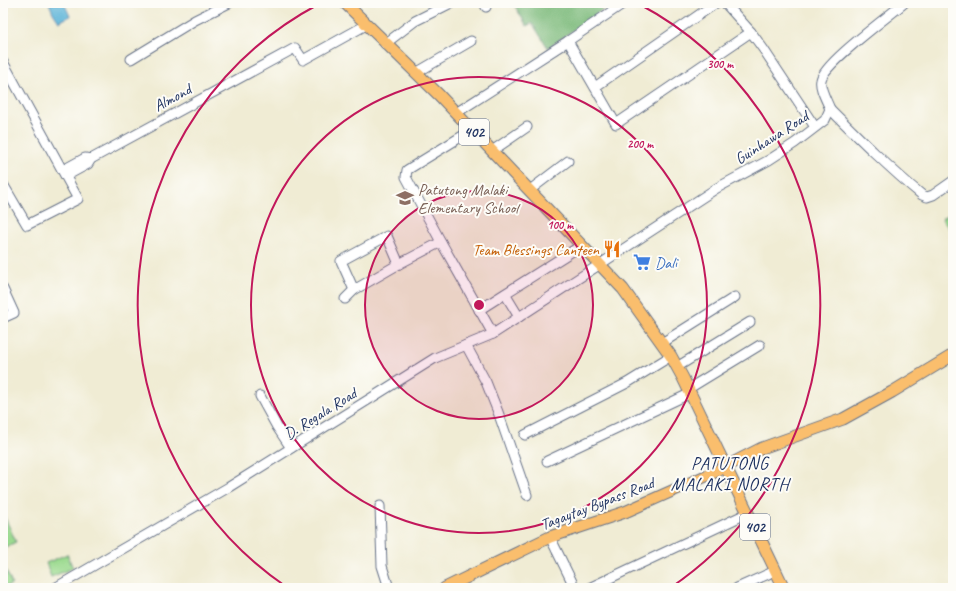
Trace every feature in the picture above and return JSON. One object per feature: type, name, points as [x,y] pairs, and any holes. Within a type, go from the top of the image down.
[{"type":"main road","name":"402","points":[[345,3],[456,113],[623,289],[662,343],[677,367],[784,588]]},
{"type":"main road","name":"Tagaytay Bypass Road","points":[[445,588],[550,537],[625,512],[762,448],[829,425],[855,414],[953,354]]},
{"type":"street","points":[[131,59],[195,20],[229,3]]},
{"type":"street","points":[[385,44],[415,21],[451,3]]},
{"type":"street","points":[[456,113],[624,3]]},
{"type":"street","points":[[595,87],[716,3]]},
{"type":"street","points":[[725,3],[751,32],[815,127]]},
{"type":"street","name":"Guinhawa Road","points":[[600,265],[716,188],[769,160],[795,143],[825,120],[830,109],[820,83],[824,72],[904,3]]},
{"type":"street","name":"Almond","points":[[64,173],[85,158],[90,159],[295,48],[303,60],[366,24]]},
{"type":"street","points":[[568,41],[616,124],[751,32]]},
{"type":"street","points":[[416,73],[471,41]]},
{"type":"street","points":[[3,62],[78,199],[27,225],[7,200],[3,184]]},
{"type":"street","points":[[830,109],[895,173],[922,195],[927,197],[932,195],[953,181]]},
{"type":"street","points":[[492,151],[527,127]]},
{"type":"street","points":[[472,130],[407,170],[406,177],[493,334]]},
{"type":"street","points":[[530,190],[568,161]]},
{"type":"street","points":[[354,290],[341,261],[387,236],[399,264]]},
{"type":"street","points":[[345,299],[354,290],[441,242]]},
{"type":"street","points":[[479,310],[582,245]]},
{"type":"street","name":"D. Regala Road","points":[[55,588],[229,488],[435,358],[493,334],[600,265]]},
{"type":"street","points":[[3,289],[14,313],[3,318]]},
{"type":"street","points":[[505,294],[520,317]]},
{"type":"street","points":[[662,343],[735,297]]},
{"type":"street","points":[[677,367],[750,322]]},
{"type":"street","points":[[547,461],[689,391],[760,344]]},
{"type":"street","points":[[466,345],[486,382],[527,495]]},
{"type":"street","points":[[526,435],[626,383],[671,356]]},
{"type":"street","points":[[260,396],[277,427],[291,448]]},
{"type":"street","points":[[380,506],[382,566],[389,588]]},
{"type":"street","points":[[589,588],[748,513]]},
{"type":"street","points":[[550,537],[575,588]]},
{"type":"street","points":[[737,588],[776,571]]},
{"type":"green space","points":[[513,3],[612,3],[548,48],[532,23],[527,26]]},
{"type":"green space","points":[[953,211],[953,234],[942,219]]},
{"type":"green space","points":[[3,513],[16,542],[3,548]]},
{"type":"green space","points":[[67,554],[73,568],[51,577],[46,563]]},
{"type":"green space","points":[[3,564],[12,584],[4,588],[3,588]]},
{"type":"water","points":[[49,3],[64,3],[70,16],[59,22]]},
{"type":"place","name":"Patutong Malaki Elementary School","points":[[405,198]]},
{"type":"place","name":"Team Blessings Canteen","points":[[612,249]]},
{"type":"place","name":"Dali","points":[[642,262]]},
{"type":"district","name":"PATUTONG MALAKI NORTH","points":[[730,473]]}]
